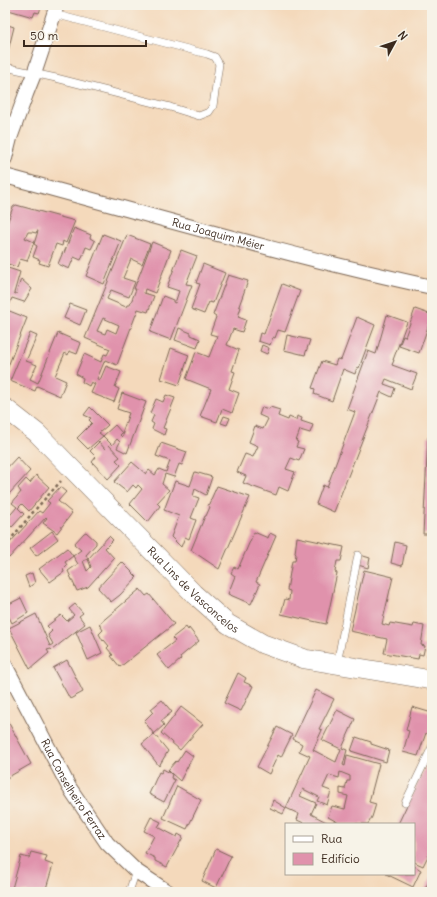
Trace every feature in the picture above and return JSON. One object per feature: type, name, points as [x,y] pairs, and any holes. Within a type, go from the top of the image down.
[{"type":"street","points":[[5,158],[8,138],[34,74],[55,9]]},
{"type":"street","name":"Rua Joaquim Méier","points":[[5,176],[312,259],[432,287]]},
{"type":"street","name":"Rua Lins de Vasconcelos","points":[[5,408],[37,433],[193,593],[228,624],[263,644],[306,659],[432,680]]},
{"type":"street","name":"Rua Conselheiro Ferraz","points":[[5,665],[69,787],[107,843],[136,871],[168,892]]},
{"type":"lane","points":[[5,67],[56,78],[163,105],[199,116],[209,112],[213,106],[219,64],[215,57],[55,9]]},
{"type":"lane","points":[[337,664],[358,555]]},
{"type":"lane","points":[[405,803],[432,747]]},
{"type":"lane","points":[[129,892],[136,871]]},
{"type":"path","points":[[5,546],[72,469]]},
{"type":"building","points":[[5,5],[42,5],[39,13],[35,12],[33,17],[5,9]]},
{"type":"building","points":[[5,24],[14,27],[6,59],[5,59]]},
{"type":"building","points":[[16,205],[75,221],[66,243],[63,241],[62,246],[56,244],[48,266],[39,263],[40,260],[33,257],[37,246],[34,244],[38,231],[36,233],[28,232],[25,238],[34,242],[27,261],[20,259],[17,267],[5,263],[5,229],[13,207]]},
{"type":"building","points":[[74,228],[91,235],[90,238],[95,241],[91,249],[86,247],[81,260],[74,257],[69,269],[58,264]]},
{"type":"building","points":[[103,234],[121,241],[104,284],[86,276]]},
{"type":"building","points":[[127,235],[150,244],[142,264],[131,259],[123,278],[135,282],[129,297],[111,290],[107,299],[126,307],[127,305],[130,305],[136,289],[134,289],[152,242],[171,250],[155,293],[145,289],[144,293],[154,296],[148,312],[138,309],[117,365],[105,360],[97,379],[100,380],[106,366],[121,372],[115,387],[119,389],[114,402],[91,393],[95,384],[91,382],[89,386],[82,382],[83,378],[76,374],[84,354],[101,362],[104,354],[107,355],[110,349],[85,338]],"holes":[[[103,318],[119,325],[116,333],[107,329],[105,334],[97,331]]]},
{"type":"building","points":[[181,250],[197,256],[186,284],[192,285],[171,340],[150,332],[163,296],[173,300],[175,303],[179,291],[167,287]]},
{"type":"building","points":[[203,264],[225,273],[213,303],[209,302],[204,314],[191,309],[200,284],[196,283]]},
{"type":"building","points":[[5,267],[20,272],[14,293],[16,294],[21,279],[32,289],[24,302],[12,298],[7,310],[27,318],[5,374]]},
{"type":"building","points":[[228,275],[248,281],[239,306],[241,307],[238,317],[246,320],[242,332],[233,329],[227,345],[239,350],[232,371],[235,372],[229,389],[239,393],[232,413],[222,409],[217,422],[200,416],[211,389],[186,379],[196,352],[209,357],[217,336],[210,334],[216,317],[213,315]]},
{"type":"building","points":[[282,284],[300,291],[285,332],[278,330],[270,345],[258,341],[260,333],[264,334]]},
{"type":"building","points":[[70,304],[86,310],[80,325],[64,318]]},
{"type":"building","points":[[415,309],[432,315],[419,353],[399,346],[403,336],[405,337]]},
{"type":"building","points":[[387,315],[407,322],[392,365],[417,374],[411,389],[386,379],[384,384],[395,388],[392,397],[381,392],[334,512],[316,504],[323,485],[327,487],[355,412],[347,409],[368,351],[376,354]]},
{"type":"building","points":[[357,317],[375,325],[359,368],[357,367],[355,374],[343,369],[332,401],[314,394],[315,389],[312,388],[322,361],[335,365],[337,359],[341,360]]},
{"type":"building","points":[[179,328],[200,339],[197,348],[175,340]]},
{"type":"building","points":[[30,333],[37,336],[26,361],[37,365],[30,379],[38,383],[58,333],[81,343],[77,354],[69,351],[68,355],[65,353],[55,376],[66,381],[60,396],[37,386],[35,391],[10,381]]},
{"type":"building","points":[[287,335],[310,340],[305,355],[284,350]]},
{"type":"building","points":[[262,345],[269,348],[267,354],[260,351]]},
{"type":"building","points":[[171,348],[189,355],[179,385],[161,379]]},
{"type":"building","points":[[122,393],[146,402],[127,453],[117,448],[120,442],[117,439],[112,445],[103,436],[115,425],[122,433],[129,413],[117,409]]},
{"type":"building","points":[[166,395],[175,398],[163,428],[166,429],[164,435],[152,429],[154,424],[151,422],[154,415],[150,413],[156,399],[163,402]]},
{"type":"building","points":[[90,407],[108,425],[99,433],[103,436],[88,449],[77,438],[92,423],[89,420],[91,418],[84,415]]},
{"type":"building","points":[[262,407],[269,409],[270,407],[280,410],[278,416],[288,420],[289,417],[296,420],[297,416],[302,418],[301,421],[313,425],[310,433],[300,430],[296,441],[298,442],[296,447],[304,449],[299,461],[291,458],[286,469],[295,472],[288,491],[279,487],[276,495],[243,483],[246,476],[237,472],[245,454],[253,457],[258,446],[249,442],[255,426],[263,429],[268,419],[259,415]]},
{"type":"building","points":[[224,416],[230,418],[227,425],[221,423]]},
{"type":"building","points":[[428,437],[432,437],[432,534],[423,534]]},
{"type":"building","points":[[99,442],[105,449],[109,445],[120,457],[116,460],[121,465],[108,479],[92,462],[96,457],[90,451]]},
{"type":"building","points":[[161,443],[187,452],[182,465],[179,464],[174,477],[165,474],[162,484],[169,490],[157,503],[160,506],[148,522],[130,504],[142,489],[138,485],[136,488],[133,485],[127,492],[114,482],[132,462],[146,474],[149,470],[155,475],[159,469],[166,472],[170,461],[156,456]]},
{"type":"building","points":[[17,457],[30,471],[9,494],[5,490],[5,470]]},
{"type":"building","points":[[195,472],[212,477],[206,495],[195,489],[193,496],[199,498],[191,518],[196,520],[189,539],[185,537],[181,547],[171,537],[179,516],[164,510],[175,481],[190,486]]},
{"type":"building","points":[[36,475],[49,487],[29,511],[22,504],[18,508],[24,514],[12,527],[5,521],[17,507],[12,503],[21,492],[18,488],[26,479],[30,483]]},
{"type":"building","points":[[217,486],[250,497],[219,569],[191,550],[210,507],[208,506]]},
{"type":"building","points":[[60,487],[66,492],[58,501],[72,513],[57,533],[43,523],[47,518],[46,517],[9,558],[5,554],[5,548],[39,511],[42,513],[50,503],[47,501]]},
{"type":"building","points":[[52,531],[58,539],[36,556],[30,548]]},
{"type":"building","points":[[86,532],[96,541],[96,544],[86,555],[88,559],[109,536],[113,540],[105,548],[114,558],[88,587],[77,591],[68,571],[78,564],[73,556],[81,550],[74,544]],"holes":[[[88,559],[91,567],[87,571],[83,561]]]},
{"type":"building","points":[[254,532],[268,538],[270,533],[276,536],[256,582],[260,584],[251,604],[228,594],[235,576],[231,573],[234,567],[238,569]]},
{"type":"building","points":[[297,537],[344,547],[341,561],[337,561],[335,572],[337,573],[326,624],[281,614],[285,599],[289,600],[290,591],[287,590],[292,561],[295,561]]},
{"type":"building","points":[[395,542],[406,545],[402,566],[391,563]]},
{"type":"building","points":[[67,548],[73,556],[65,562],[67,565],[63,569],[64,572],[50,582],[39,569]]},
{"type":"building","points":[[360,555],[370,558],[368,568],[358,565]]},
{"type":"building","points":[[122,562],[137,577],[111,602],[98,588]]},
{"type":"building","points":[[364,570],[393,577],[382,624],[389,626],[390,623],[413,627],[414,624],[424,626],[421,645],[425,646],[423,655],[419,654],[418,659],[384,653],[387,639],[350,631]]},
{"type":"building","points":[[32,573],[35,583],[29,587],[25,576]]},
{"type":"building","points":[[140,589],[146,596],[149,594],[174,624],[120,667],[111,656],[113,655],[107,648],[109,646],[104,640],[103,641],[99,634],[103,630],[99,624]]},
{"type":"building","points":[[21,598],[28,613],[12,623],[5,606]]},
{"type":"building","points":[[75,604],[83,613],[79,616],[85,624],[52,650],[47,650],[49,653],[30,669],[9,628],[36,614],[50,646],[53,644],[48,635],[52,631],[47,626],[61,615],[67,621],[74,615],[69,609]]},
{"type":"building","points":[[90,625],[102,653],[88,660],[76,632]]},
{"type":"building","points":[[186,627],[188,630],[189,628],[199,641],[180,657],[181,659],[169,670],[157,655],[175,641],[172,638]]},
{"type":"building","points":[[431,633],[432,656],[427,656]]},
{"type":"building","points":[[67,660],[83,692],[70,699],[53,668]]},
{"type":"building","points":[[238,673],[246,678],[244,682],[253,686],[241,711],[224,703]]},
{"type":"building","points":[[316,690],[334,699],[319,729],[322,730],[313,750],[336,762],[341,749],[322,740],[337,710],[355,719],[342,748],[347,750],[343,765],[345,766],[347,755],[379,764],[369,802],[376,804],[369,823],[339,823],[328,817],[332,806],[345,809],[348,796],[340,794],[340,788],[345,789],[347,781],[350,781],[350,776],[340,772],[339,778],[329,775],[323,788],[331,791],[327,805],[317,801],[319,797],[303,789],[300,796],[316,803],[311,814],[328,823],[304,823],[297,820],[299,814],[286,808],[310,756],[299,751],[302,744],[293,739]]},
{"type":"building","points":[[162,700],[172,712],[161,721],[164,725],[154,734],[144,721],[153,712],[151,709]]},
{"type":"building","points":[[181,707],[203,724],[180,750],[161,733]]},
{"type":"building","points":[[412,707],[432,713],[432,729],[430,734],[426,733],[418,756],[403,752],[409,731],[406,730]]},
{"type":"building","points":[[5,716],[31,764],[5,779]]},
{"type":"building","points":[[277,727],[292,735],[281,757],[278,755],[269,774],[257,767]]},
{"type":"building","points":[[154,734],[168,751],[159,766],[142,744]]},
{"type":"building","points":[[356,737],[389,750],[386,762],[351,751]]},
{"type":"building","points":[[185,750],[193,756],[180,781],[168,770],[176,761],[177,762]]},
{"type":"building","points":[[432,753],[432,851],[431,850],[423,866],[415,862],[415,823],[398,823]]},
{"type":"building","points":[[163,769],[172,774],[171,778],[175,780],[164,802],[149,794],[159,772],[161,773]]},
{"type":"building","points":[[177,786],[201,800],[187,829],[163,818]]},
{"type":"building","points":[[273,800],[286,808],[283,814],[270,808]]},
{"type":"building","points":[[151,817],[161,822],[158,827],[177,837],[178,834],[183,837],[167,867],[155,861],[155,858],[145,853],[154,836],[144,831]]},
{"type":"building","points":[[216,849],[231,856],[216,888],[202,881]]},
{"type":"building","points":[[31,852],[47,856],[45,862],[53,865],[45,892],[11,892],[21,856],[29,858]]},
{"type":"building","points":[[415,867],[421,870],[413,887],[388,875],[415,875]]},
{"type":"building","points":[[432,875],[432,892],[426,892],[424,891]]}]
